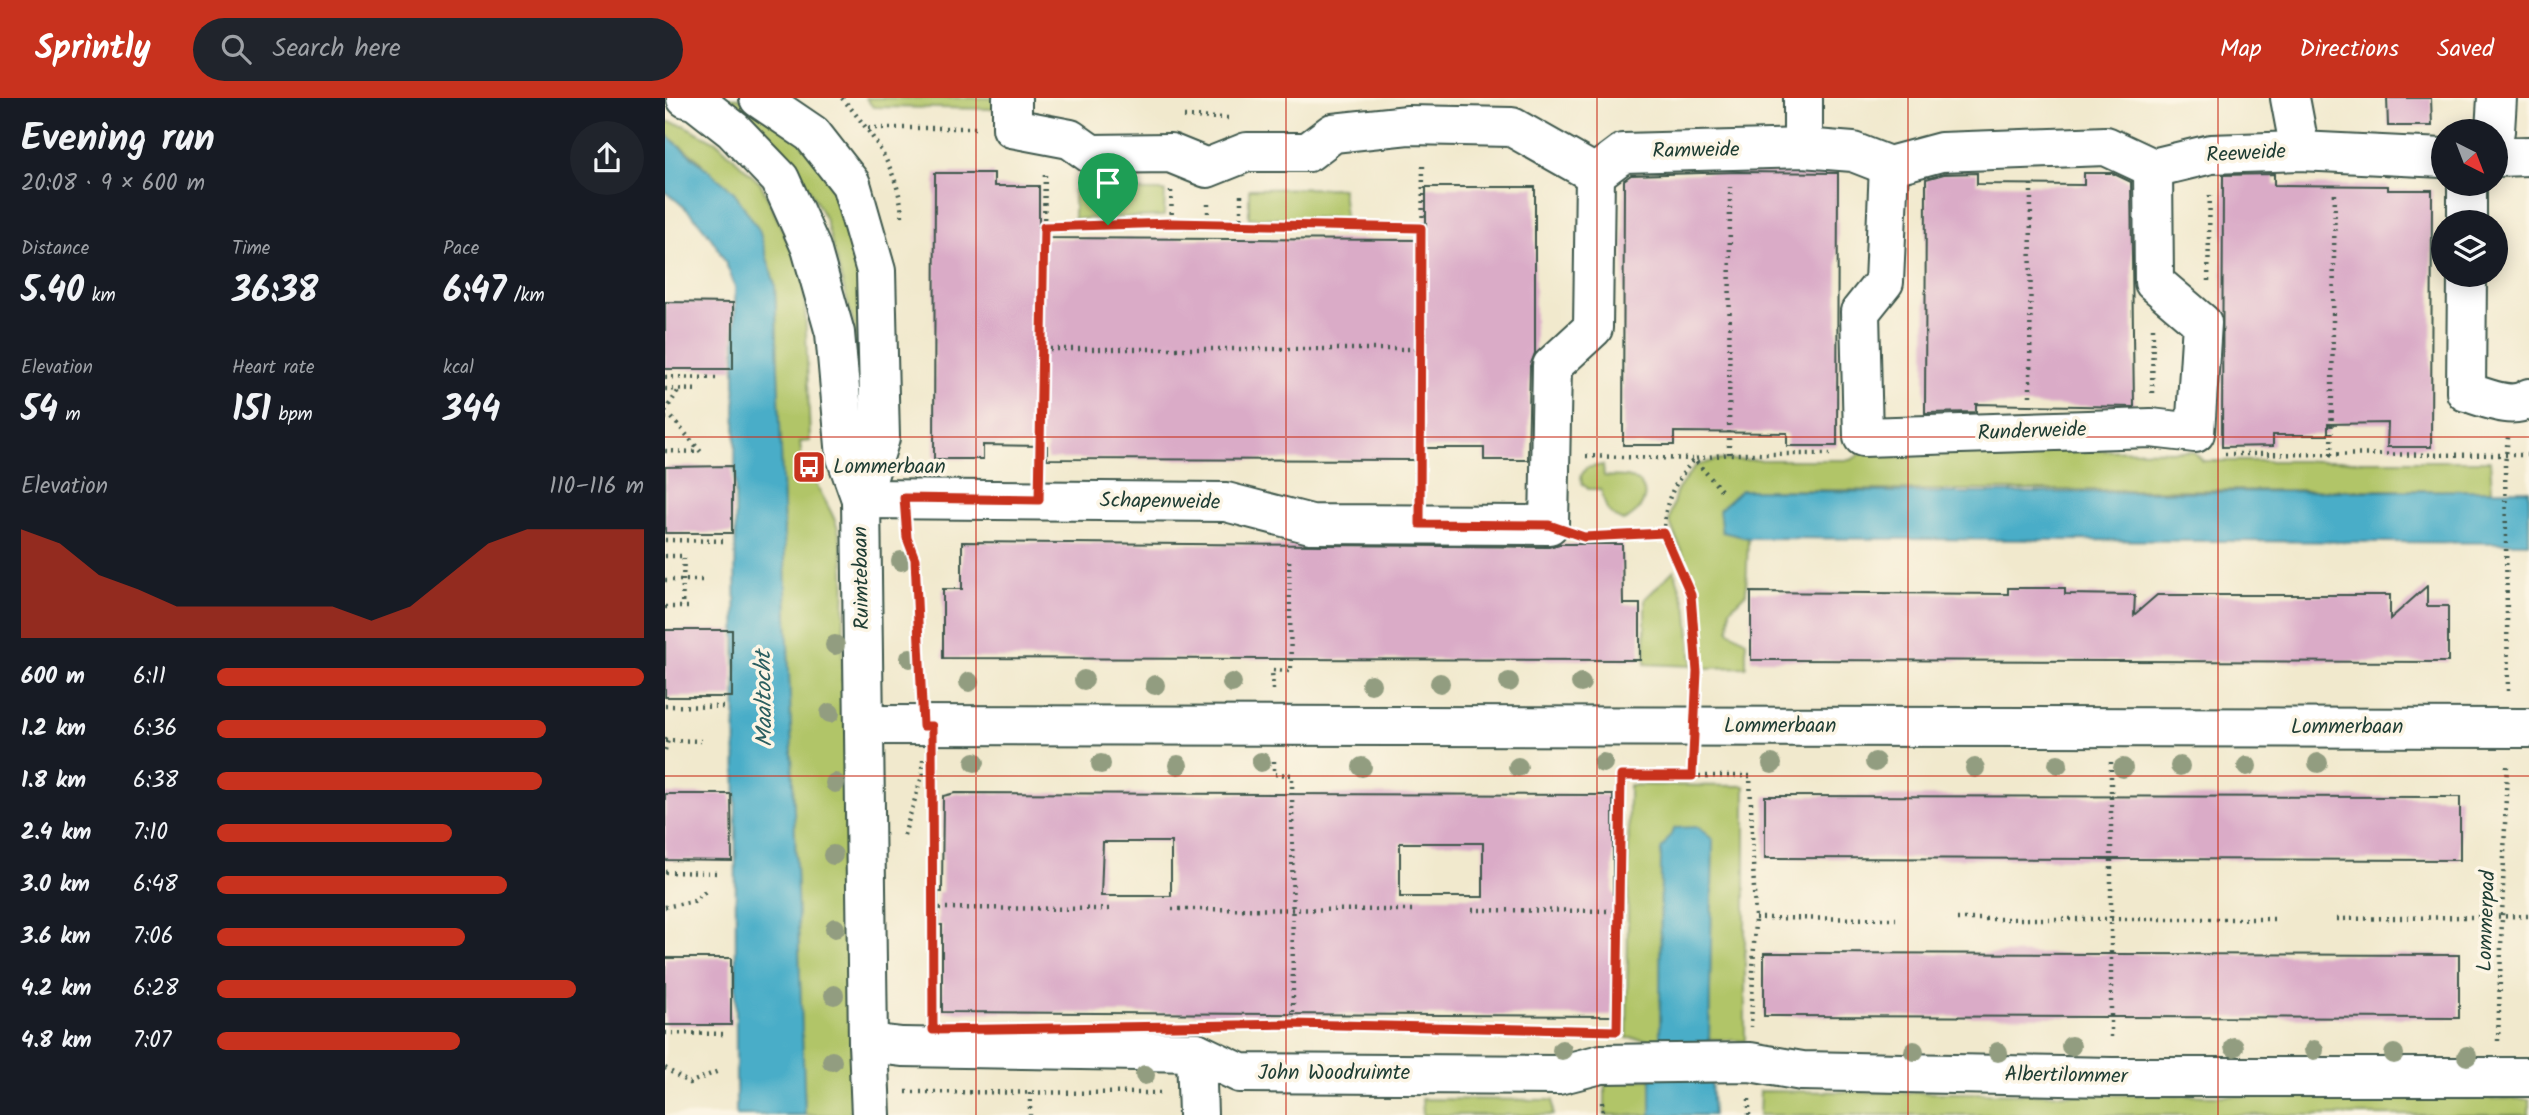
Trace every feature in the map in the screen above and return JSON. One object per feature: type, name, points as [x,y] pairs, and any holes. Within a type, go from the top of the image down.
[{"type":"street","name":"Ruimtebaan","points":[[686,98],[697,101],[733,130],[780,179],[811,248],[835,333],[846,457],[861,499],[871,1115]]},
{"type":"street","points":[[759,98],[812,134],[851,184],[876,271],[880,438],[861,499]]},
{"type":"street","points":[[1803,98],[1803,148]]},
{"type":"street","points":[[2290,98],[2317,152]]},
{"type":"street","points":[[2496,119],[2497,98]]},
{"type":"street","points":[[1023,120],[1070,139],[1091,154],[1170,153],[1207,168],[1247,152],[1308,152],[1333,133],[1414,116],[1512,127],[1595,174],[1593,328],[1552,366],[1549,525]]},
{"type":"street","points":[[1863,437],[1860,312],[1884,282],[1889,166],[1941,152],[2105,146],[2153,168],[2154,282],[2202,323],[2195,433]]},
{"type":"street","name":"Ramweide","points":[[1595,174],[1623,153],[1803,148],[1853,152],[1889,166]]},
{"type":"street","name":"Reeweide","points":[[2153,168],[2211,154],[2317,152],[2431,157]]},
{"type":"street","points":[[2508,157],[2529,156]]},
{"type":"street","points":[[2467,287],[2466,392],[2510,404],[2523,403],[2529,398]]},
{"type":"street","name":"Runderweide","points":[[1863,437],[2151,428],[2195,433]]},
{"type":"street","name":"Schapenweide","points":[[861,499],[1226,502],[1311,524],[1549,525]]},
{"type":"street","name":"Lommerbaan","points":[[864,725],[2519,728]]},
{"type":"street","name":"John Woodruimte","points":[[868,1043],[902,1047],[1196,1052],[1240,1073],[1558,1074],[1626,1063]]},
{"type":"street","points":[[1196,1052],[1198,1104]]},
{"type":"street","name":"Albertilommer","points":[[1626,1063],[1734,1062],[1802,1071],[2112,1077],[2513,1077]]},
{"type":"path","points":[[842,98],[869,128],[895,186],[902,227]]},
{"type":"path","points":[[1414,116],[1421,228],[1420,524]]},
{"type":"path","points":[[1182,117],[1235,118]]},
{"type":"path","points":[[869,128],[1023,120],[1044,227],[1039,500]]},
{"type":"path","points":[[2030,431],[2031,149]]},
{"type":"path","points":[[1729,454],[1730,151]]},
{"type":"path","points":[[2317,152],[2331,455]]},
{"type":"path","points":[[2202,323],[2207,297],[2211,154]]},
{"type":"path","points":[[1044,227],[1172,223],[1421,228]]},
{"type":"path","points":[[2151,428],[2154,282]]},
{"type":"path","points":[[1043,349],[1421,349]]},
{"type":"path","points":[[665,377],[719,378]]},
{"type":"path","points":[[665,389],[700,390]]},
{"type":"path","points":[[665,411],[680,390]]},
{"type":"path","points":[[665,418],[673,418],[701,452],[665,452]]},
{"type":"path","points":[[2195,433],[2206,454],[2529,455]]},
{"type":"path","points":[[1551,455],[1694,458],[1729,454],[1845,454],[1863,437]]},
{"type":"path","points":[[1694,458],[1721,490]]},
{"type":"path","points":[[1692,776],[1697,672],[1691,595],[1664,533],[1664,509],[1677,480],[1694,458]]},
{"type":"path","name":"Lommerpad","points":[[2505,465],[2506,568],[2519,728],[2504,916],[2513,1077]]},
{"type":"path","points":[[904,498],[907,538],[915,559],[928,726],[933,1046]]},
{"type":"path","points":[[1288,518],[1291,671],[1272,670],[1274,774],[1292,775],[1293,1024]]},
{"type":"path","points":[[1549,525],[1584,537],[1664,533]]},
{"type":"path","points":[[665,540],[724,541]]},
{"type":"path","points":[[665,556],[684,556],[683,607]]},
{"type":"path","points":[[665,580],[702,580]]},
{"type":"path","points":[[665,607],[690,607]]},
{"type":"path","points":[[665,706],[724,707]]},
{"type":"path","points":[[904,838],[923,773],[928,726]]},
{"type":"path","points":[[2111,726],[2112,1077]]},
{"type":"path","points":[[665,750],[667,740],[701,741]]},
{"type":"path","points":[[1626,1063],[1621,911],[1621,776],[1750,776],[1755,918],[1734,1062]]},
{"type":"path","points":[[665,872],[721,873]]},
{"type":"path","points":[[665,907],[694,901],[707,890]]},
{"type":"path","points":[[932,908],[1114,909]]},
{"type":"path","points":[[1172,909],[1412,910]]},
{"type":"path","points":[[1472,910],[1621,911]]},
{"type":"path","points":[[2337,919],[2529,916]]},
{"type":"path","points":[[1755,918],[1896,919]]},
{"type":"path","points":[[1957,919],[2275,919]]},
{"type":"path","points":[[1223,1025],[1577,1030]]},
{"type":"path","points":[[665,1033],[727,1034]]},
{"type":"path","points":[[665,1068],[689,1083],[720,1069]]},
{"type":"path","points":[[905,1092],[1030,1093],[1198,1104]]},
{"type":"path","points":[[1030,1093],[1030,1115]]},
{"type":"green space","points":[[703,98],[739,98],[776,118],[801,137],[859,229],[864,461],[854,375],[854,326],[825,218],[801,174],[771,139],[729,107]]},
{"type":"green space","points":[[866,98],[996,98],[995,109],[873,107]]},
{"type":"green space","points":[[665,121],[683,125],[718,143],[761,184],[804,276],[810,441],[800,442],[802,462],[811,462],[816,482],[834,517],[840,537],[845,589],[842,680],[851,680],[852,1115],[805,1115],[775,285],[700,161],[665,134]]},
{"type":"green space","points":[[1342,188],[1345,218],[1249,218],[1249,189]]},
{"type":"green space","points":[[1074,190],[1165,191],[1164,216],[1074,219]]},
{"type":"green space","points":[[1868,449],[2193,451],[2203,461],[2490,461],[2492,490],[1741,490],[1719,510],[1722,532],[1748,538],[1746,593],[1730,609],[1729,631],[1746,641],[1746,667],[1703,668],[1697,587],[1669,521],[1676,492],[1695,466],[1716,460],[1851,460]]},
{"type":"green space","points":[[1603,465],[1604,476],[1627,477],[1642,486],[1642,505],[1623,521],[1607,509],[1601,489],[1589,489],[1582,484],[1581,476],[1586,468]]},
{"type":"green space","points":[[1674,570],[1688,612],[1692,666],[1645,664],[1645,599]]},
{"type":"green space","points":[[1629,785],[1745,786],[1745,1041],[1709,1039],[1713,840],[1661,850],[1660,1040],[1627,1038]]},
{"type":"green space","points":[[1651,1079],[1651,1115],[1605,1115],[1605,1082]]},
{"type":"green space","points":[[1760,1091],[2529,1099],[2529,1115],[1759,1115]]},
{"type":"green space","points":[[1422,1099],[1553,1100],[1553,1115],[1423,1115]]},
{"type":"water","name":"Maaltocht","points":[[665,134],[734,192],[759,230],[775,285],[805,1115],[736,1115],[735,287],[717,246],[689,211],[665,192]]},
{"type":"water","points":[[1741,490],[1964,493],[2529,490],[2529,543],[1748,538],[1722,532],[1719,510]]},
{"type":"water","points":[[1698,827],[1713,840],[1709,1039],[1713,1115],[1651,1115],[1651,1079],[1660,1040],[1661,850],[1675,828]]},
{"type":"building","points":[[2387,98],[2431,98],[2431,126],[2388,126]]},
{"type":"building","points":[[935,173],[994,173],[994,186],[1039,186],[1039,238],[1426,240],[1426,187],[1535,187],[1535,353],[1530,366],[1528,460],[1484,460],[1484,448],[1417,448],[1417,460],[1047,459],[1047,446],[983,445],[983,459],[934,459]]},
{"type":"building","points":[[1838,173],[1837,446],[1787,446],[1787,433],[1674,432],[1674,445],[1623,445],[1624,180],[1631,175]]},
{"type":"building","points":[[1977,173],[1977,184],[2084,185],[2084,173],[2112,173],[2131,182],[2134,407],[1976,404],[1976,412],[1925,413],[1926,179],[1944,174]]},
{"type":"building","points":[[2274,174],[2274,185],[2388,186],[2388,190],[2431,190],[2431,447],[2387,447],[2388,423],[2328,424],[2328,435],[2273,435],[2273,446],[2222,447],[2223,175]]},
{"type":"building","points":[[665,302],[733,303],[733,369],[665,369]]},
{"type":"building","points":[[732,466],[732,533],[665,533],[665,467]]},
{"type":"building","points":[[962,542],[1549,547],[1560,544],[1622,544],[1623,604],[1640,604],[1640,660],[943,658],[943,589],[962,589]]},
{"type":"building","points":[[2427,586],[2427,606],[2448,606],[2448,662],[1751,660],[1751,592],[2008,594],[2008,588],[2065,588],[2065,594],[2135,595],[2134,615],[2157,595],[2390,595],[2390,619]]},
{"type":"building","points":[[665,630],[732,630],[732,697],[665,697]]},
{"type":"building","points":[[955,793],[1613,795],[1613,894],[1616,894],[1612,1016],[942,1012],[942,925],[938,925],[938,892],[942,892],[943,796]],"holes":[[[1103,842],[1171,842],[1171,896],[1101,896]],[[1400,843],[1483,843],[1483,897],[1400,897]]]},
{"type":"building","points":[[665,794],[731,794],[732,861],[665,860]]},
{"type":"building","points":[[1765,796],[2460,797],[2460,860],[1765,858]]},
{"type":"building","points":[[1764,953],[2459,955],[2459,1018],[1764,1016]]},
{"type":"building","points":[[665,958],[731,958],[731,1025],[665,1025]]},
{"type":"place","name":"Lommerbaan","points":[[809,467]]},
{"type":"route","points":[[1172,223],[1421,228],[1420,524],[1549,525],[1584,537],[1664,533],[1691,595],[1697,672],[1692,776],[1621,776],[1621,911],[1617,1031],[1293,1024],[933,1030],[932,726],[923,726],[915,559],[907,538],[904,498],[1039,500],[1044,227],[1108,225],[1172,223]]}]
